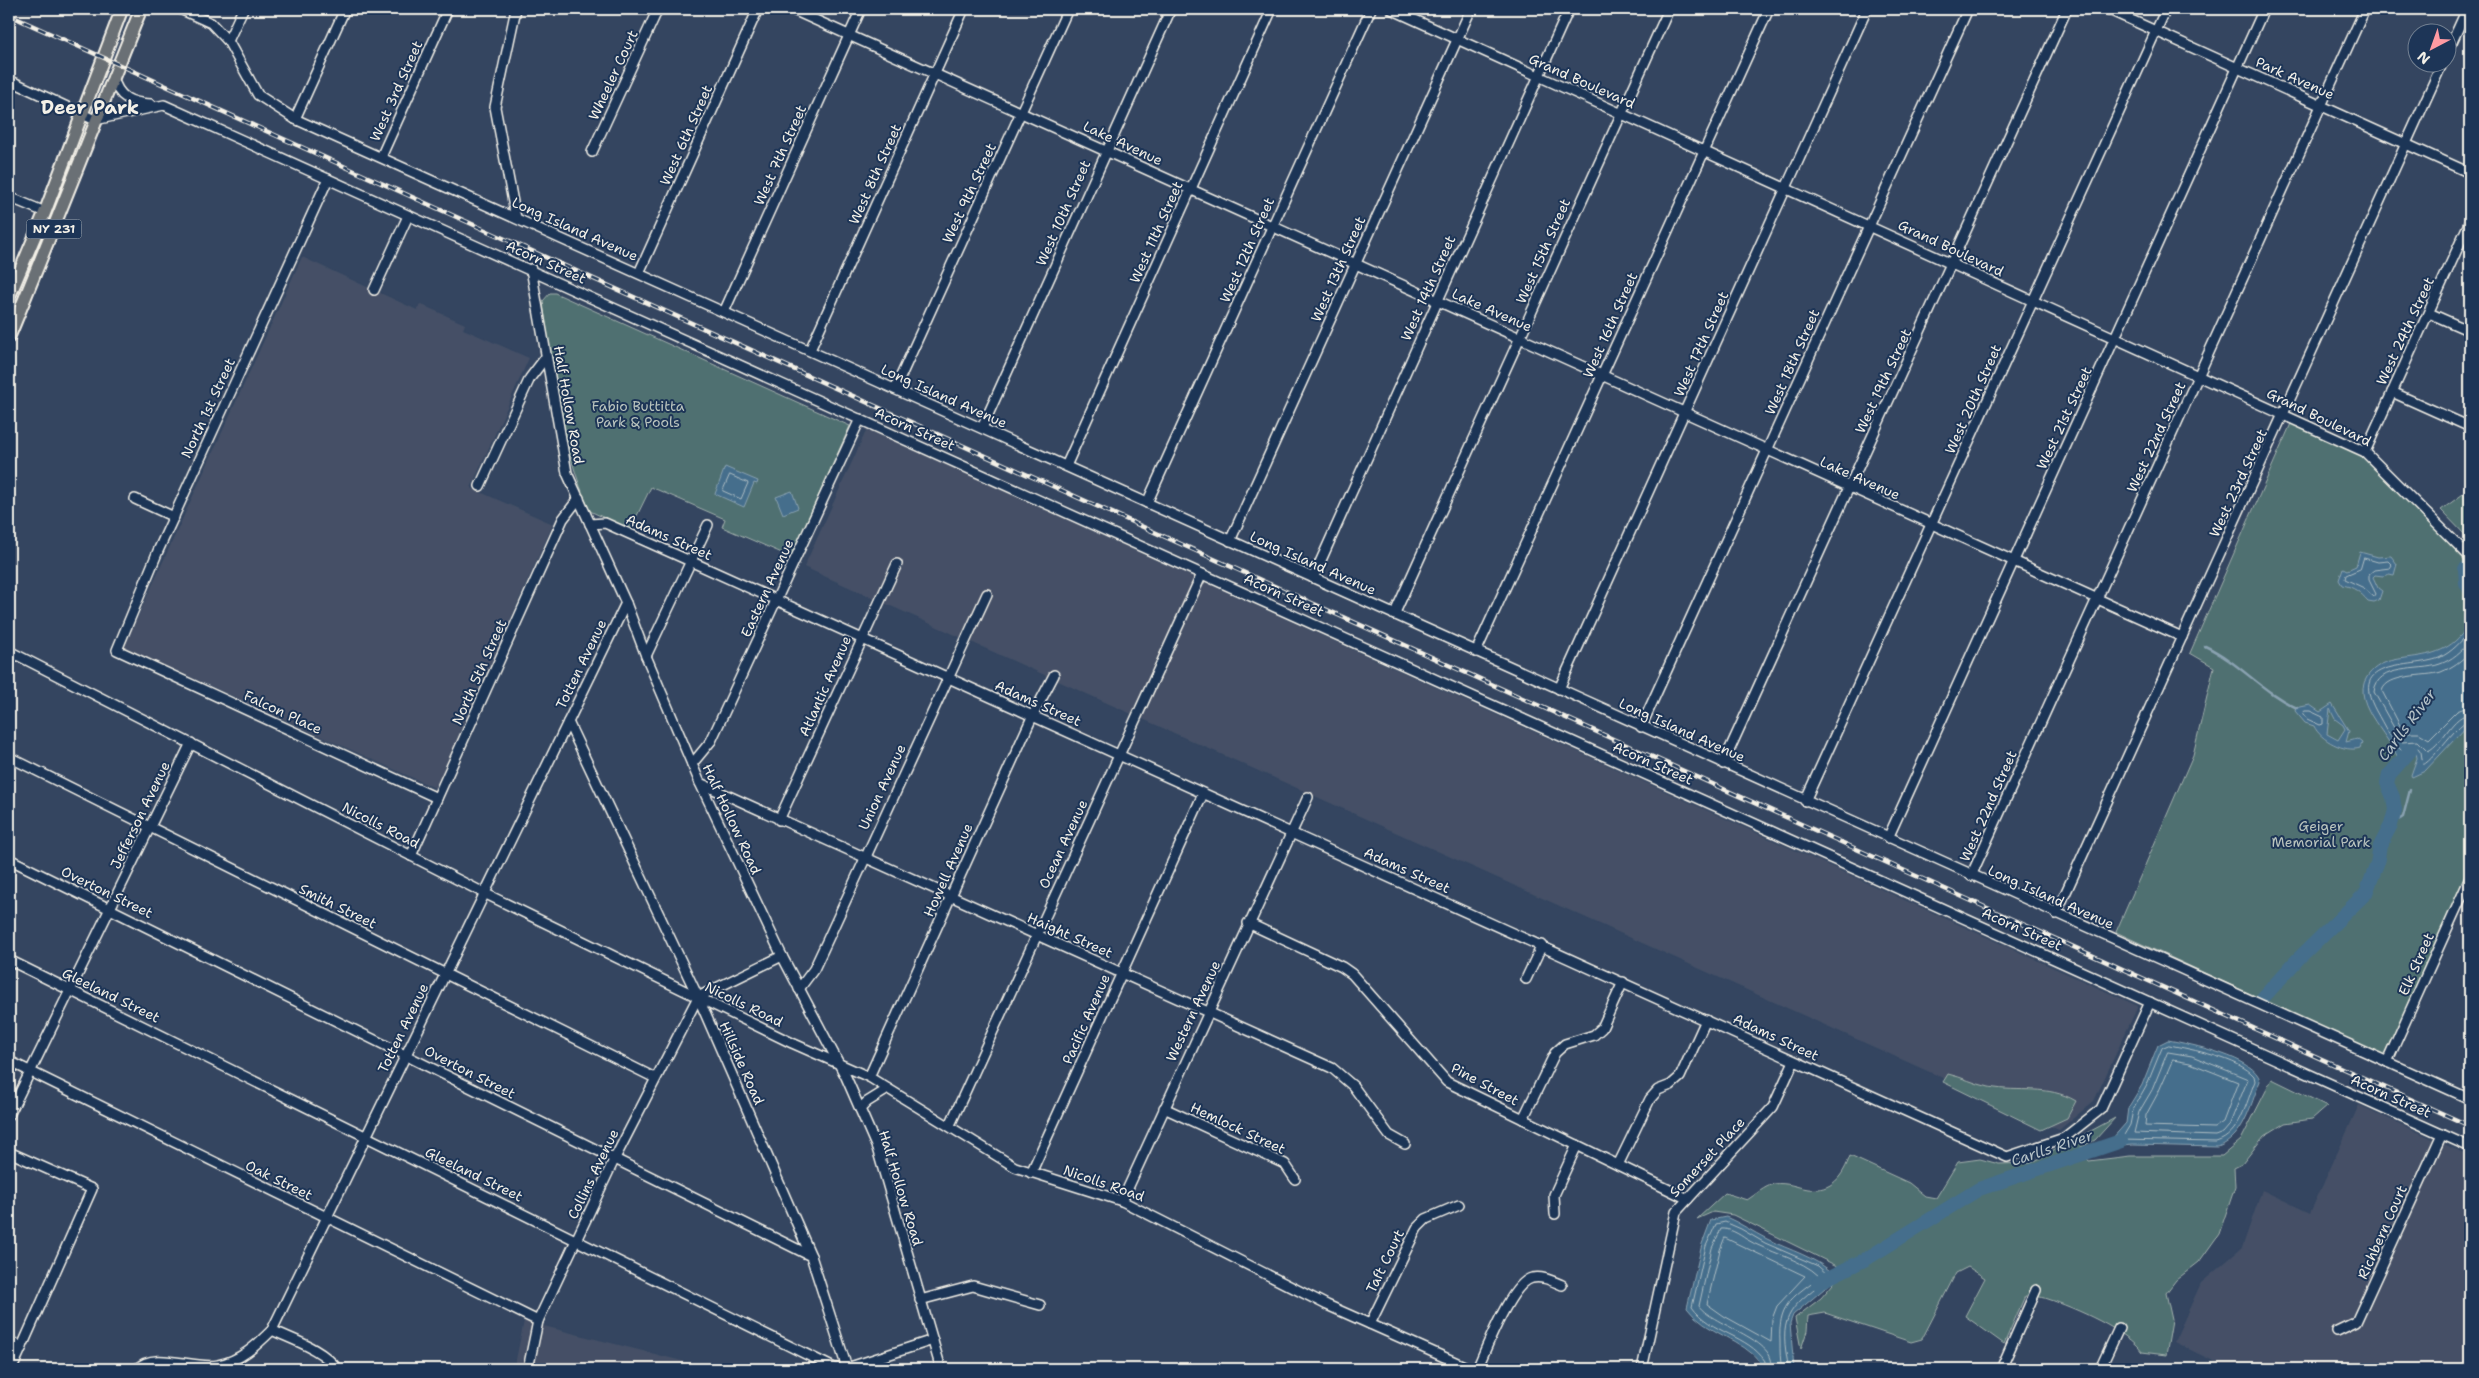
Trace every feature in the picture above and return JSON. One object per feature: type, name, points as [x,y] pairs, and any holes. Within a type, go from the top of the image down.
[{"type":"main road","name":"NY 231","points":[[9,297],[45,212],[122,9]]},
{"type":"main road","name":"NY 231","points":[[10,329],[58,220],[95,120],[141,9]]},
{"type":"street","name":"Long Island Avenue","points":[[180,9],[211,23],[228,41],[258,95],[295,119],[381,156],[1971,876],[2470,1098]]},
{"type":"street","points":[[228,41],[242,9]]},
{"type":"street","points":[[295,119],[345,9]]},
{"type":"street","name":"West 3rd Street","points":[[381,156],[448,9]]},
{"type":"street","points":[[516,9],[495,107],[516,218]]},
{"type":"street","name":"Wheeler Court","points":[[592,152],[658,9]]},
{"type":"street","name":"West 6th Street","points":[[639,273],[758,9]]},
{"type":"street","name":"Lake Avenue","points":[[791,9],[2182,637]]},
{"type":"street","name":"West 7th Street","points":[[724,312],[861,9]]},
{"type":"street","name":"West 8th Street","points":[[810,350],[964,9]]},
{"type":"street","name":"West 9th Street","points":[[895,389],[1068,9]]},
{"type":"street","name":"West 10th Street","points":[[982,428],[1171,9]]},
{"type":"street","name":"West 11th Street","points":[[1066,466],[1272,9]]},
{"type":"street","name":"West 12th Street","points":[[1147,503],[1371,9]]},
{"type":"street","name":"Grand Boulevard","points":[[1391,9],[2365,452],[2470,557]]},
{"type":"street","name":"West 13th Street","points":[[1230,541],[1471,9]]},
{"type":"street","name":"West 14th Street","points":[[1313,578],[1569,9]]},
{"type":"street","name":"West 15th Street","points":[[1394,615],[1669,9]]},
{"type":"street","name":"West 16th Street","points":[[1476,652],[1769,9]]},
{"type":"street","name":"West 17th Street","points":[[1559,690],[1868,9]]},
{"type":"street","name":"West 18th Street","points":[[1641,727],[1968,9]]},
{"type":"street","name":"West 19th Street","points":[[1723,764],[2067,9]]},
{"type":"street","name":"Park Avenue","points":[[2108,9],[2470,173]]},
{"type":"street","name":"West 20th Street","points":[[1805,801],[2166,9]]},
{"type":"street","name":"West 21st Street","points":[[1888,838],[2116,339],[2264,9]]},
{"type":"street","name":"West 22nd Street","points":[[1971,876],[2365,9]]},
{"type":"street","points":[[2456,33],[2467,9]]},
{"type":"street","name":"West 23rd Street","points":[[2056,914],[2439,72]]},
{"type":"street","points":[[113,77],[117,90],[127,100],[140,104],[164,105]]},
{"type":"street","points":[[9,80],[95,120],[164,105]]},
{"type":"street","name":"Acorn Street","points":[[164,105],[408,216],[531,269],[2470,1147]]},
{"type":"street","name":"North 1st Street","points":[[117,650],[174,517],[328,179]]},
{"type":"street","points":[[9,196],[45,212]]},
{"type":"street","points":[[374,290],[408,216]]},
{"type":"street","name":"West 24th Street","points":[[2365,452],[2467,235],[2470,221]]},
{"type":"street","name":"Half Hollow Road","points":[[531,269],[567,473],[577,500],[626,603],[646,656],[700,783],[782,956],[860,1109],[877,1148],[941,1369]]},
{"type":"street","points":[[2430,313],[2470,331]]},
{"type":"street","points":[[480,486],[530,378],[546,357]]},
{"type":"street","points":[[2392,392],[2470,427]]},
{"type":"street","name":"Eastern Avenue","points":[[692,764],[711,741],[860,419]]},
{"type":"street","points":[[135,499],[174,517]]},
{"type":"street","name":"North 5th Street","points":[[411,856],[563,519],[577,500]]},
{"type":"street","name":"Adams Street","points":[[590,524],[605,523],[2007,1157],[2064,1138],[2101,1109],[2150,1002]]},
{"type":"street","points":[[646,656],[708,525]]},
{"type":"street","name":"Atlantic Avenue","points":[[779,820],[897,564]]},
{"type":"street","name":"Ocean Avenue","points":[[950,1125],[1035,935],[1202,574]]},
{"type":"street","name":"Union Avenue","points":[[800,989],[814,969],[987,594]]},
{"type":"street","name":"Totten Avenue","points":[[137,1369],[141,1365],[155,1360],[193,1366],[218,1366],[239,1358],[272,1330],[626,603]]},
{"type":"street","name":"Falcon Place","points":[[117,650],[437,798]]},
{"type":"street","name":"Nicolls Road","points":[[9,651],[484,893],[792,1044],[869,1077],[950,1125],[1015,1167],[1122,1202],[1327,1305],[1471,1369]]},
{"type":"street","name":"Howell Avenue","points":[[869,1077],[1033,715],[1054,675]]},
{"type":"street","name":"Hillside Road","points":[[568,722],[698,997],[812,1256],[847,1368]]},
{"type":"street","name":"Jefferson Avenue","points":[[9,1115],[191,743]]},
{"type":"street","name":"Smith Street","points":[[9,758],[655,1078]]},
{"type":"street","name":"Haight Street","points":[[700,783],[1208,1014],[1332,1068],[1344,1077],[1386,1132],[1405,1144]]},
{"type":"street","name":"Pacific Avenue","points":[[1031,1173],[1203,794]]},
{"type":"street","name":"Western Avenue","points":[[1122,1202],[1248,924],[1308,797]]},
{"type":"street","name":"Overton Street","points":[[9,859],[614,1160],[812,1256]]},
{"type":"street","name":"Elk Street","points":[[2387,1062],[2470,878]]},
{"type":"street","name":"Pine Street","points":[[1248,924],[1347,970],[1447,1082],[1688,1199]]},
{"type":"street","points":[[1526,979],[1542,946]]},
{"type":"street","points":[[698,997],[782,956]]},
{"type":"street","name":"Gleeland Street","points":[[9,960],[834,1368],[847,1368]]},
{"type":"street","points":[[1523,1119],[1555,1053],[1565,1044],[1594,1035],[1602,1028],[1623,982]]},
{"type":"street","name":"Collins Avenue","points":[[528,1369],[538,1321],[614,1160],[698,997]]},
{"type":"street","points":[[1618,1165],[1650,1098],[1658,1090],[1671,1085],[1680,1077],[1706,1020]]},
{"type":"street","name":"Oak Street","points":[[9,1061],[538,1321]]},
{"type":"street","name":"Somerset Place","points":[[1642,1369],[1676,1212],[1773,1107],[1794,1061]]},
{"type":"street","points":[[860,1109],[873,1097],[888,1089]]},
{"type":"street","name":"Hemlock Street","points":[[1164,1108],[1285,1164],[1295,1179]]},
{"type":"street","name":"Richbern Court","points":[[2337,1331],[2356,1322],[2442,1134]]},
{"type":"street","points":[[1555,1214],[1554,1195],[1578,1145]]},
{"type":"street","points":[[9,1152],[92,1189],[12,1369]]},
{"type":"street","name":"Taft Court","points":[[1370,1324],[1417,1228],[1426,1219],[1459,1205]]},
{"type":"street","points":[[1478,1369],[1504,1309],[1519,1288],[1531,1278],[1546,1278],[1562,1285]]},
{"type":"street","points":[[920,1300],[973,1286],[1040,1305]]},
{"type":"street","points":[[2001,1369],[2036,1290]]},
{"type":"street","points":[[2100,1369],[2119,1328]]},
{"type":"street","points":[[272,1330],[331,1360],[337,1369]]},
{"type":"street","points":[[847,1368],[933,1340]]},
{"type":"street","points":[[9,1341],[22,1346]]},
{"type":"shaded area","points":[[302,257],[417,310],[420,304],[465,324],[463,329],[529,358],[471,488],[553,524],[435,788],[124,647]]},
{"type":"shaded area","points":[[867,429],[2138,1006],[2094,1101],[2059,1130],[804,567]]},
{"type":"shaded area","points":[[2359,1105],[2470,1156],[2470,1369],[2230,1369],[2174,1342],[2201,1283],[2242,1248],[2262,1190],[2310,1213]]},
{"type":"shaded area","points":[[524,1321],[714,1369],[514,1369]]},
{"type":"green space","name":"Fabio Buttitta Park & Pools","points":[[550,293],[555,293],[850,426],[791,557],[722,527],[725,519],[651,487],[630,530],[590,511],[572,461],[554,381],[543,301]]},
{"type":"green space","name":"Geiger Memorial Park","points":[[2293,419],[2365,452],[2470,566],[2470,866],[2384,1056],[2116,932],[2193,755],[2214,667],[2190,653]]},
{"type":"green space","points":[[2470,489],[2470,540],[2441,510]]},
{"type":"green space","points":[[1948,1074],[2000,1089],[2055,1092],[2076,1101],[2067,1118],[2041,1130],[1943,1082]]},
{"type":"green space","points":[[2272,1079],[2327,1106],[2312,1119],[2285,1123],[2264,1136],[2242,1164],[2234,1168],[2235,1187],[2219,1234],[2199,1262],[2176,1280],[2166,1293],[2172,1320],[2166,1355],[2142,1352],[2135,1344],[2113,1328],[2059,1303],[2045,1298],[2025,1296],[2004,1344],[1965,1316],[1985,1278],[1968,1267],[1956,1273],[1922,1339],[1911,1342],[1825,1313],[1808,1316],[1807,1331],[1801,1349],[1795,1318],[1821,1298],[1839,1277],[1846,1273],[1839,1267],[1733,1215],[1713,1212],[1697,1219],[1725,1193],[1747,1200],[1774,1184],[1787,1184],[1808,1189],[1824,1188],[1840,1176],[1850,1156],[1909,1183],[1925,1196],[1936,1198],[1958,1162],[1980,1159],[1999,1164],[2031,1163],[2115,1118],[2095,1140],[2079,1148],[2089,1161],[2130,1156],[2222,1156],[2241,1140]]},
{"type":"water","points":[[725,467],[758,481],[757,484],[754,483],[744,507],[715,494]]},
{"type":"water","points":[[792,491],[798,508],[783,514],[776,497]]},
{"type":"water","points":[[2360,552],[2378,557],[2391,556],[2397,564],[2394,575],[2375,575],[2373,577],[2378,588],[2382,591],[2379,600],[2374,602],[2368,601],[2353,589],[2342,585],[2339,580],[2343,568],[2347,570],[2356,566]]},
{"type":"water","points":[[2470,622],[2470,723],[2425,771],[2412,777],[2417,758],[2416,753],[2411,752],[2404,766],[2400,765],[2391,744],[2368,710],[2363,688],[2367,677],[2377,667],[2388,662],[2430,654],[2445,648],[2458,638]]},
{"type":"water","points":[[2332,704],[2349,731],[2346,742],[2357,739],[2362,743],[2360,748],[2347,749],[2334,744],[2322,736],[2314,726],[2305,723],[2295,711],[2296,708],[2310,705],[2320,712]],"holes":[[[2330,709],[2335,719],[2345,729],[2338,740],[2327,734]]]},
{"type":"water","points":[[2168,1040],[2221,1053],[2247,1065],[2256,1073],[2260,1081],[2245,1120],[2234,1136],[2218,1147],[2133,1145],[2104,1148],[2126,1123],[2128,1108],[2142,1085],[2158,1045]]},
{"type":"water","points":[[1726,1217],[1767,1239],[1811,1258],[1835,1275],[1831,1283],[1793,1315],[1790,1323],[1794,1369],[1759,1369],[1761,1363],[1753,1355],[1734,1341],[1704,1324],[1687,1308],[1702,1244],[1711,1220]]},
{"type":"waterway","name":"Carlls River","points":[[2465,569],[2466,583],[2470,590]]},
{"type":"waterway","points":[[2205,646],[2229,660],[2273,694],[2297,708]]},
{"type":"waterway","name":"Carlls River","points":[[2261,1000],[2298,959],[2366,893],[2377,864],[2380,846],[2391,825],[2395,810],[2393,797],[2387,783],[2389,775],[2411,750]]},
{"type":"waterway","points":[[2391,825],[2403,817],[2410,790]]},
{"type":"waterway","name":"Carlls River","points":[[1818,1283],[1866,1259],[1979,1189],[2121,1141]]},
{"type":"railway","points":[[9,15],[2470,1126]]},
{"type":"district","name":"Deer Park","points":[[90,107]]}]
